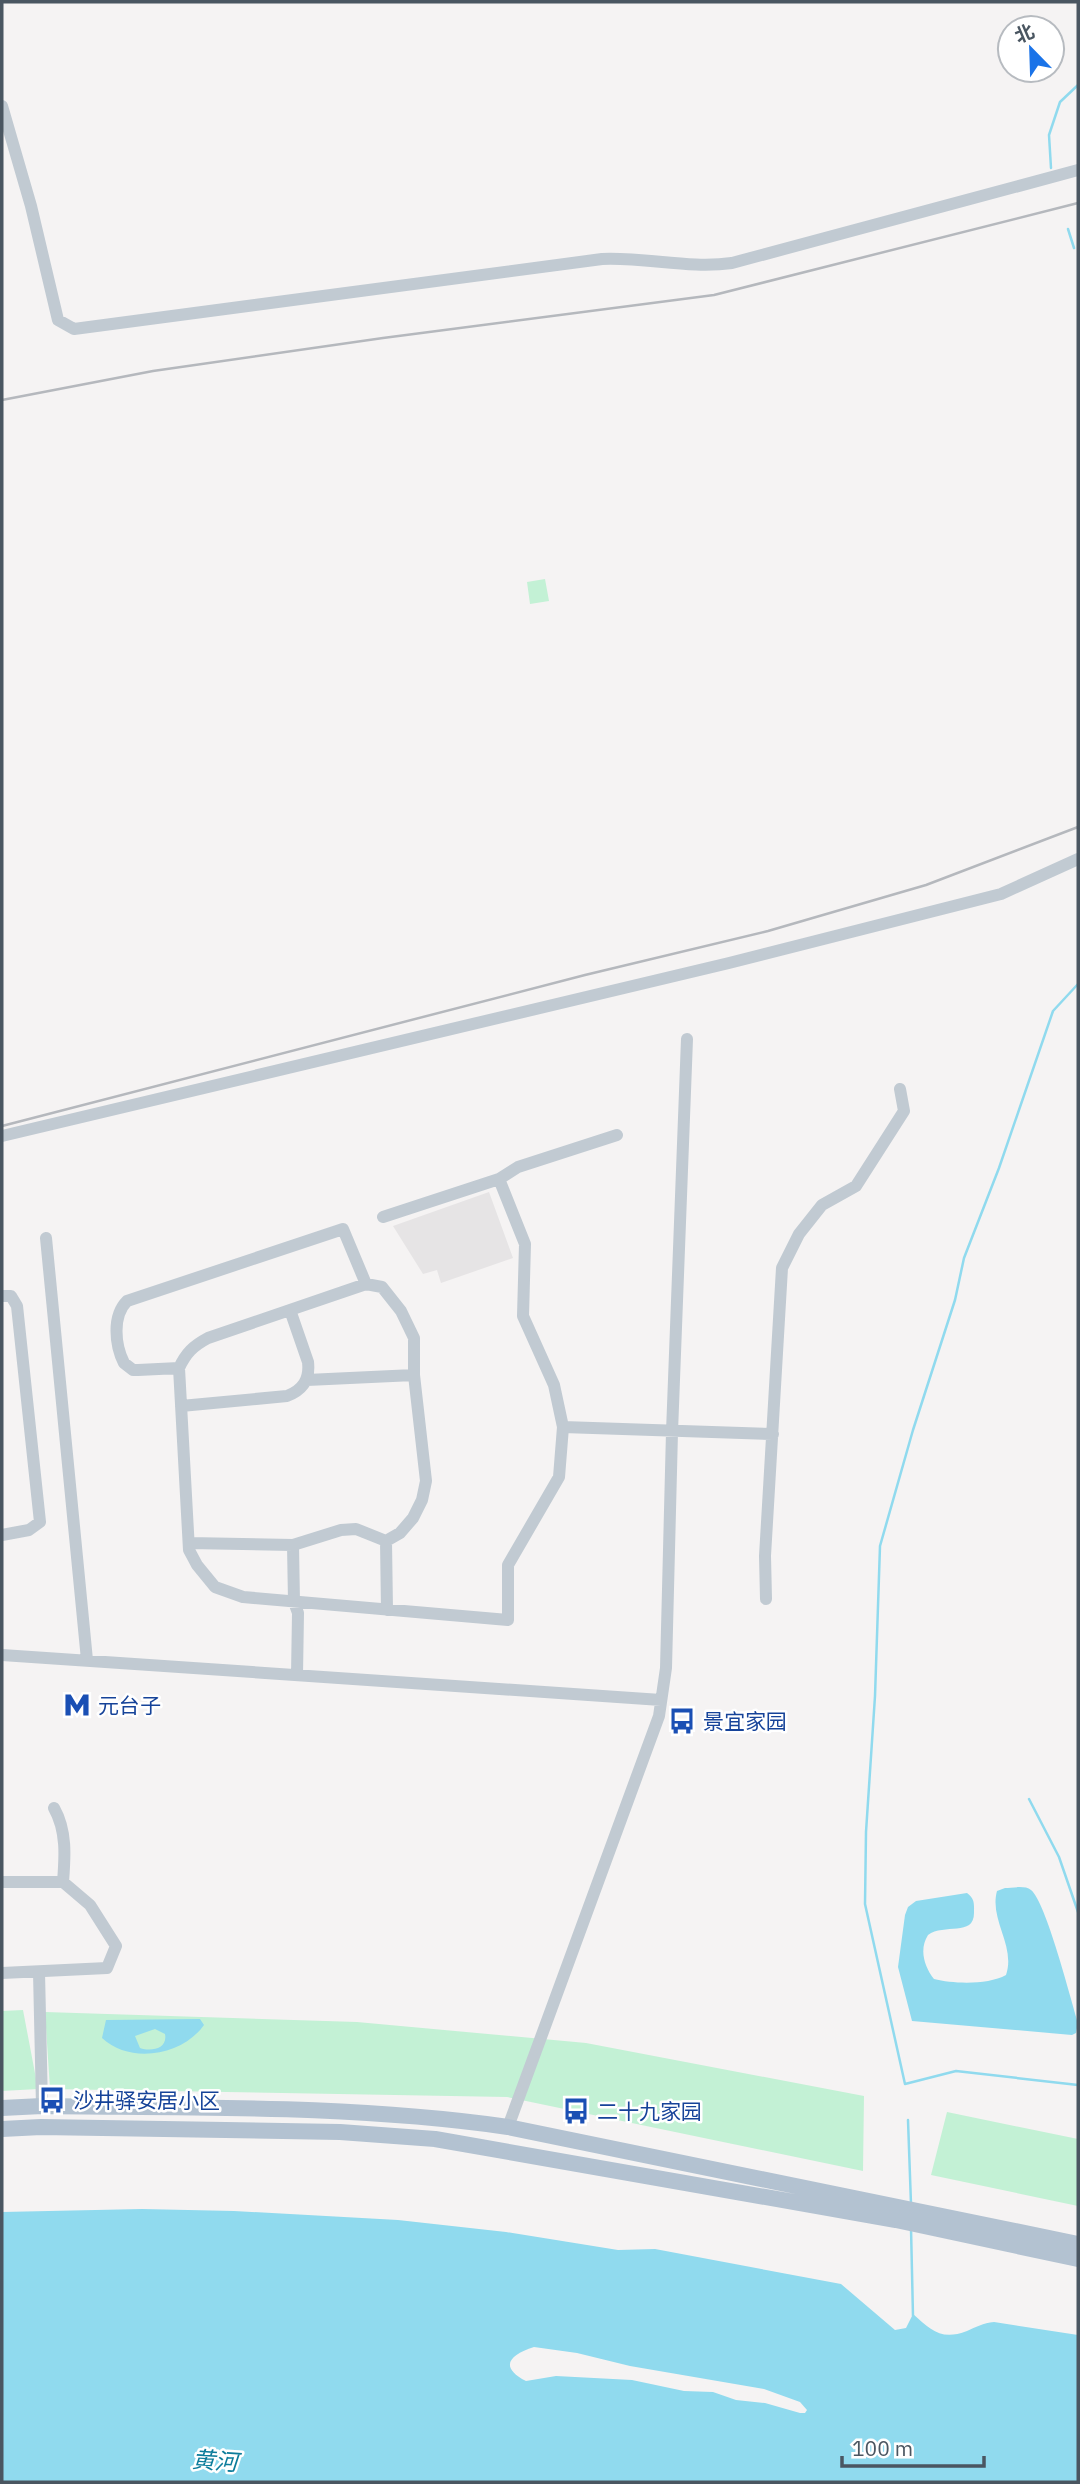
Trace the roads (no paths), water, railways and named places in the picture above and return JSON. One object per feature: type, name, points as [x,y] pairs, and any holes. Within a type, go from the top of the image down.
[{"type":"main road","points":[[2,2108],[42,2106],[335,2110],[453,2119],[508,2127],[899,2214],[1078,2259]]},
{"type":"main road","points":[[2,2129],[41,2127],[326,2132],[435,2139],[899,2214]]},
{"type":"main road","points":[[930,2221],[1078,2244]]},
{"type":"street","points":[[2,106],[31,206],[58,320],[74,329],[602,259],[632,258],[711,266],[732,263],[1078,170]]},
{"type":"street","points":[[2,1136],[729,963],[974,901],[1001,894],[1078,859]]},
{"type":"street","points":[[508,2127],[659,1716],[666,1668],[687,1039]]},
{"type":"street","points":[[766,1599],[765,1556],[782,1268],[799,1234],[822,1205],[856,1185],[904,1111],[900,1089]]},
{"type":"street","points":[[383,1217],[499,1179],[517,1167],[617,1135]]},
{"type":"street","points":[[189,1543],[293,1545],[341,1530],[356,1530],[386,1541],[400,1533],[413,1518],[422,1500],[426,1481],[414,1375],[414,1338],[401,1311],[382,1287],[366,1284],[290,1310],[195,1345],[185,1355],[179,1368],[189,1543],[190,1550],[197,1565],[215,1587],[243,1597],[508,1620],[508,1565],[559,1477],[563,1427],[554,1385],[523,1316],[525,1244],[499,1179]]},
{"type":"street","points":[[179,1368],[132,1370],[124,1363],[116,1320],[127,1301],[343,1230],[366,1284]]},
{"type":"street","points":[[46,1238],[87,1660]]},
{"type":"street","points":[[2,1296],[11,1296],[17,1306],[40,1522],[29,1530],[2,1535]]},
{"type":"street","points":[[181,1406],[286,1395],[302,1387],[307,1380],[308,1362],[290,1310]]},
{"type":"street","points":[[307,1380],[414,1375]]},
{"type":"street","points":[[563,1427],[773,1434]]},
{"type":"street","points":[[386,1541],[387,1610]]},
{"type":"street","points":[[293,1545],[294,1602],[299,1613],[297,1675]]},
{"type":"street","points":[[2,1655],[661,1700]]},
{"type":"street","points":[[54,1808],[61,1821],[65,1855],[63,1882]]},
{"type":"street","points":[[2,1882],[63,1882],[90,1905],[116,1946],[107,1968],[2,1973]]},
{"type":"street","points":[[39,1972],[42,2106]]},
{"type":"water","points":[[1005,1888],[1028,1888],[1037,1898],[1051,1931],[1064,1974],[1078,2023],[1076,2033],[1072,2035],[912,2021],[898,1967],[908,1907],[916,1901],[967,1893],[970,1895],[974,1904],[973,1920],[964,1927],[928,1935],[924,1957],[934,1979],[961,1983],[990,1981],[1006,1975],[1008,1964],[995,1902],[997,1891]]},
{"type":"water","points":[[200,2019],[204,2025],[195,2035],[170,2049],[141,2054],[127,2052],[102,2038],[106,2020]],"holes":[[[155,2029],[165,2034],[164,2043],[149,2050],[140,2048],[135,2036]]]},
{"type":"water","name":"黄河","points":[[142,2209],[398,2220],[506,2232],[618,2250],[655,2249],[841,2284],[895,2330],[906,2328],[913,2314],[931,2329],[950,2335],[994,2322],[1078,2335],[1078,2482],[2,2482],[2,2212]],"holes":[[[534,2347],[577,2353],[630,2366],[764,2389],[800,2402],[807,2410],[800,2413],[765,2403],[736,2400],[713,2392],[684,2391],[632,2380],[556,2376],[526,2381],[512,2371],[510,2366],[510,2362],[518,2354]]]},
{"type":"waterway","points":[[1051,168],[1049,135],[1060,102],[1078,85]]},
{"type":"waterway","points":[[1068,229],[1074,248]]},
{"type":"waterway","points":[[1078,984],[1053,1011],[999,1168],[964,1258],[955,1300],[913,1430],[880,1546],[865,1904],[905,2084],[956,2071],[1078,2085]]},
{"type":"waterway","points":[[1029,1799],[1059,1857],[1078,1912]]},
{"type":"waterway","points":[[908,2120],[911,2204]]},
{"type":"waterway","points":[[911,2228],[913,2316]]},
{"type":"railway","points":[[2,400],[153,371],[714,295],[1078,203]]},
{"type":"railway","points":[[2,1126],[585,975],[768,931],[926,885],[1078,827]]},
{"type":"place","name":"元台子","points":[[77,1705]]},
{"type":"place","name":"景宜家园","points":[[682,1721]]},
{"type":"place","name":"沙井驿安居小区","points":[[52,2100]]},
{"type":"place","name":"二十九家园","points":[[576,2111]]}]
